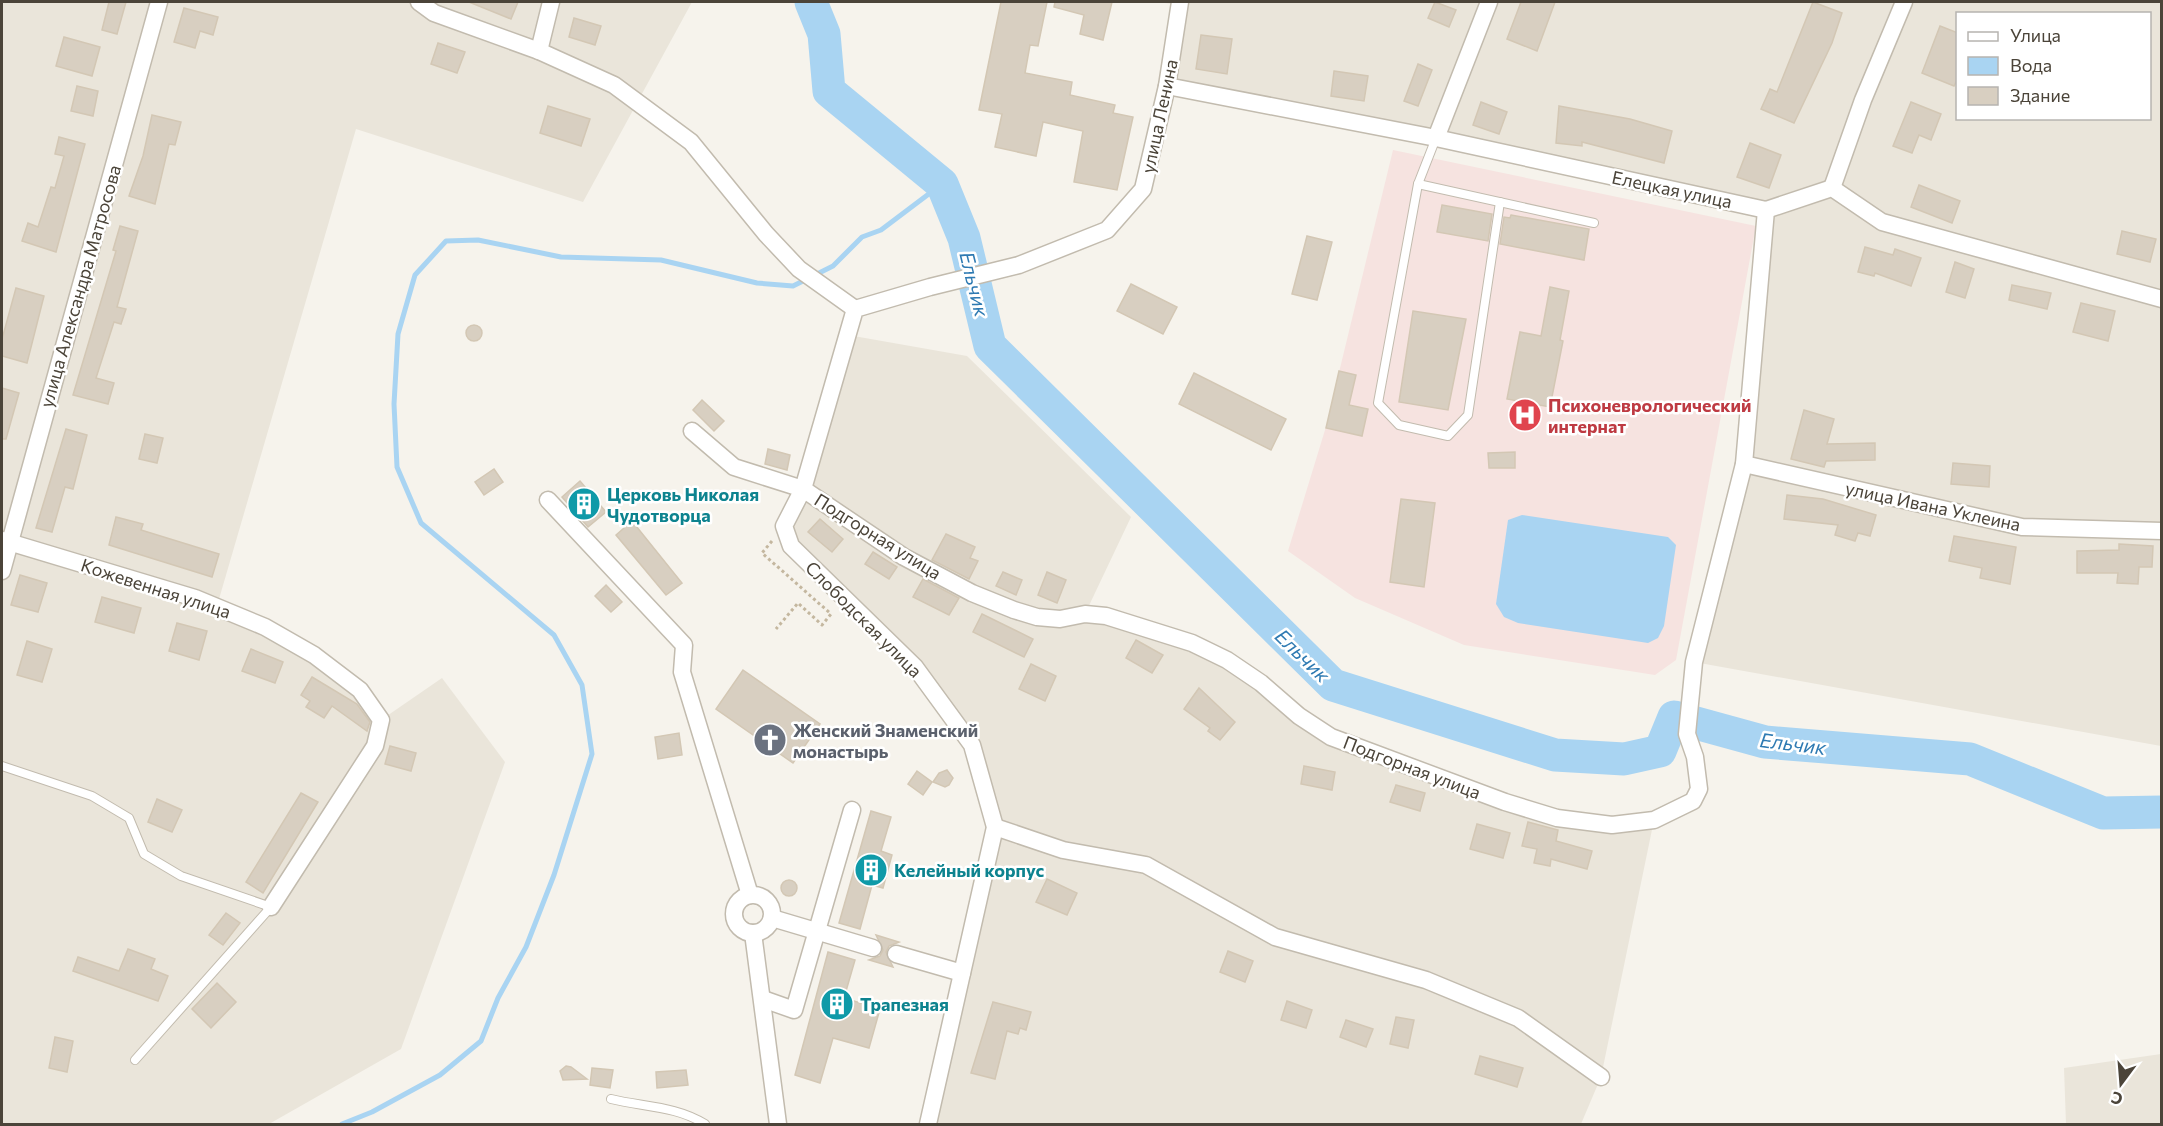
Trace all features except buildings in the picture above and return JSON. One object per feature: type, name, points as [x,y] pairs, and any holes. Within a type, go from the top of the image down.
[{"type":"street","name":"улица Александра Матросова","points":[[2,571],[5,541],[159,2]]},
{"type":"street","points":[[419,2],[434,13],[539,51],[614,85],[691,142],[766,234],[799,269],[855,309],[803,489],[784,526]]},
{"type":"street","points":[[539,51],[551,2]]},
{"type":"street","name":"улица Ленина","points":[[855,309],[930,287],[1019,265],[1107,230],[1143,189],[1167,86],[1180,2]]},
{"type":"street","points":[[1436,138],[1489,2]]},
{"type":"street","points":[[1832,188],[1863,100],[1904,2]]},
{"type":"street","name":"Елецкая улица","points":[[1167,86],[1436,138],[1767,210]]},
{"type":"street","points":[[1767,210],[1832,188]]},
{"type":"street","points":[[1832,188],[1882,222],[2162,299]]},
{"type":"street","name":"Подгорная улица","points":[[692,431],[734,467],[803,489],[904,557],[972,592],[1037,617],[1106,616],[1192,643],[1227,660],[1261,683],[1299,716],[1331,736],[1366,752],[1557,818],[1612,825],[1654,820],[1693,801],[1699,789],[1695,757],[1688,734],[1694,662],[1744,464],[1767,210]]},
{"type":"street","name":"улица Ивана Уклеина","points":[[1744,464],[2022,526],[2162,531]]},
{"type":"street","points":[[548,500],[684,645],[682,672],[750,895]]},
{"type":"street","name":"Слободская улица","points":[[784,526],[791,546],[915,668],[972,745],[995,827],[928,1125]]},
{"type":"street","name":"Кожевенная улица","points":[[5,541],[217,606],[265,627],[314,655],[360,690],[381,720],[375,746],[271,907]]},
{"type":"street","points":[[763,999],[794,1010],[852,810]]},
{"type":"street","points":[[995,827],[1063,850],[1146,865],[1275,937],[1426,980],[1518,1018],[1601,1077]]},
{"type":"street","points":[[750,895],[762,897],[767,901],[771,906],[772,918],[766,928],[753,933],[738,926],[734,914],[739,901],[750,895]]},
{"type":"street","points":[[772,918],[873,948]]},
{"type":"street","points":[[753,933],[778,1125]]},
{"type":"street","points":[[896,954],[962,973]]},
{"type":"lane","points":[[1436,138],[1418,184],[1378,403],[1399,425],[1448,436],[1468,415],[1500,202]]},
{"type":"lane","points":[[1418,184],[1593,223]]},
{"type":"lane","points":[[2,766],[92,796],[129,818],[144,854],[181,876],[271,907],[135,1060]]},
{"type":"lane","points":[[611,1100],[664,1107],[691,1116],[705,1125]]},
{"type":"path","points":[[776,629],[798,603],[822,625],[831,614],[762,553],[784,526]]},
{"type":"shaded area","points":[[2,2],[692,2],[583,202],[356,129],[217,606],[314,655],[381,720],[442,678],[505,762],[401,1049],[269,1124],[2,1124]]},
{"type":"shaded area","points":[[1158,2],[2161,2],[2161,746],[1694,662],[1744,464],[1766,210],[1167,86],[1179,5]]},
{"type":"shaded area","name":"Психоневрологический интернат","points":[[1393,150],[1756,226],[1676,660],[1655,675],[1464,645],[1355,598],[1288,551],[1325,430]]},
{"type":"shaded area","points":[[848,335],[967,356],[1131,517],[1085,614],[1192,643],[1299,716],[1557,818],[1654,820],[1601,1077],[1581,1124],[928,1124],[995,827],[971,745],[915,667],[791,546],[784,526]]},
{"type":"shaded area","points":[[2161,1054],[2161,1124],[2066,1124],[2064,1068]]},
{"type":"water","points":[[1522,515],[1668,537],[1676,545],[1664,626],[1658,638],[1648,643],[1518,623],[1504,617],[1496,604],[1508,520]]},
{"type":"waterway","name":"Ельчик","points":[[811,2],[824,34],[829,91],[942,184],[964,238],[990,346],[1333,685],[1555,755],[1624,759],[1660,751],[1674,717],[1765,742],[1970,759],[2103,813],[2162,812]]},
{"type":"waterway","points":[[342,1124],[372,1112],[440,1075],[481,1041],[498,998],[526,947],[554,875],[592,754],[582,685],[554,635],[421,523],[397,467],[394,404],[398,334],[415,275],[446,241],[478,240],[561,257],[661,260],[757,283],[793,286],[833,266],[862,237],[881,230],[942,184]]},
{"type":"place","name":"Психоневрологический интернат","points":[[1525,415]]},
{"type":"place","name":"Церковь Николая Чудотворца","points":[[584,504]]},
{"type":"place","name":"Женский Знаменский монастырь","points":[[770,740]]},
{"type":"place","name":"Келейный корпус","points":[[871,870]]},
{"type":"place","name":"Трапезная","points":[[837,1004]]}]
